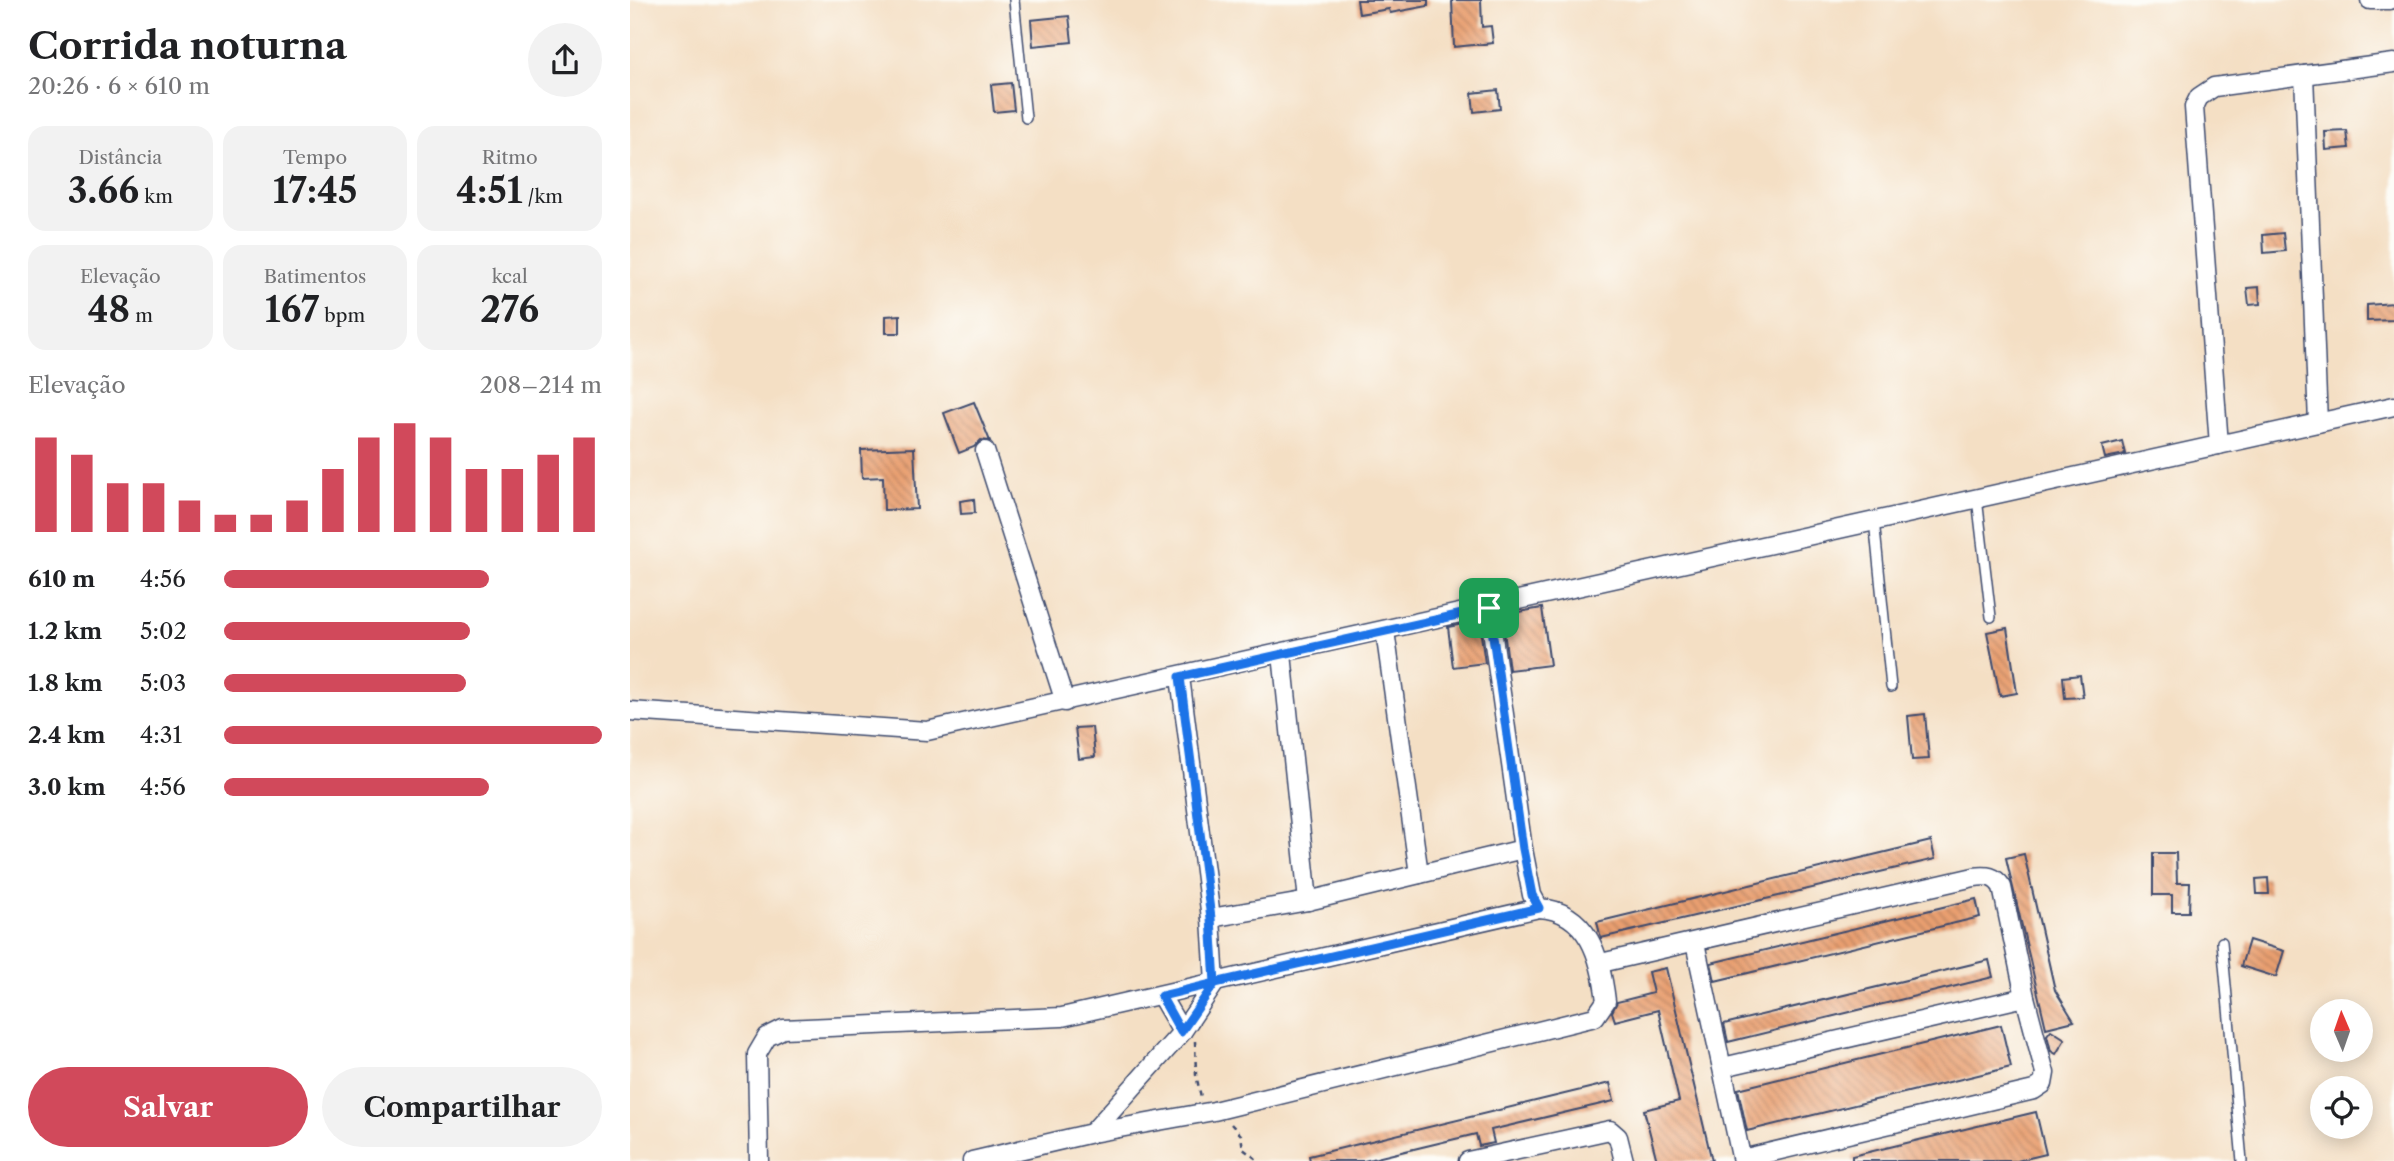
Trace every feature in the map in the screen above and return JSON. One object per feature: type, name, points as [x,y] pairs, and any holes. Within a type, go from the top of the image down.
[{"type":"street","points":[[2370,0],[2390,0]]},
{"type":"street","points":[[2219,445],[2194,107],[2199,97],[2214,87],[2394,63]]},
{"type":"street","points":[[2304,75],[2318,423]]},
{"type":"street","points":[[630,711],[927,732],[1489,608],[1977,496],[2394,406]]},
{"type":"street","points":[[985,452],[1065,702]]},
{"type":"street","points":[[1489,608],[1523,849],[1532,895],[1539,908]]},
{"type":"street","points":[[1385,631],[1419,874]]},
{"type":"street","points":[[1282,654],[1308,901]]},
{"type":"street","points":[[1092,1133],[1181,1032],[1215,983],[1211,918],[1180,677]]},
{"type":"street","points":[[1211,918],[1308,901],[1523,849]]},
{"type":"street","points":[[1601,963],[1974,877],[1991,876],[2002,887],[2025,997],[2045,1073],[2040,1087],[1742,1160],[1695,943]]},
{"type":"street","points":[[759,1161],[757,1054],[766,1037],[783,1029],[1062,1017],[1539,908],[1556,909],[1574,918],[1601,963],[1605,1001],[1595,1017],[1214,1111],[1092,1133],[972,1161]]},
{"type":"street","points":[[1161,996],[1181,1032]]},
{"type":"street","points":[[1723,1068],[2025,997]]},
{"type":"street","points":[[1468,1161],[1610,1130],[1618,1137],[1624,1161]]},
{"type":"lane","points":[[1014,0],[1026,118]]},
{"type":"lane","points":[[1977,496],[1991,617]]},
{"type":"lane","points":[[1874,520],[1891,687]]},
{"type":"lane","points":[[2222,942],[2242,1161]]},
{"type":"building","points":[[1357,0],[1428,0],[1428,6],[1390,13],[1389,9],[1359,14]]},
{"type":"building","points":[[1452,0],[1481,0],[1482,27],[1491,26],[1493,43],[1454,47]]},
{"type":"building","points":[[1069,16],[1072,42],[1033,46],[1031,20]]},
{"type":"building","points":[[1011,83],[1014,110],[994,112],[991,85]]},
{"type":"building","points":[[1498,90],[1500,109],[1474,112],[1472,93]]},
{"type":"building","points":[[2347,131],[2349,148],[2326,150],[2325,132]]},
{"type":"building","points":[[2283,233],[2285,251],[2264,253],[2263,235]]},
{"type":"building","points":[[2259,287],[2260,304],[2249,305],[2247,288]]},
{"type":"building","points":[[2394,303],[2394,320],[2367,321],[2367,305]]},
{"type":"building","points":[[900,315],[900,333],[886,333],[886,316]]},
{"type":"building","points":[[974,402],[990,441],[981,440],[974,447],[959,453],[944,413]]},
{"type":"building","points":[[2122,441],[2125,454],[2105,458],[2102,446]]},
{"type":"building","points":[[914,448],[917,509],[884,510],[883,477],[862,478],[861,450]]},
{"type":"building","points":[[974,499],[975,513],[961,514],[960,501]]},
{"type":"building","points":[[1542,608],[1550,665],[1509,670],[1502,615]]},
{"type":"building","points":[[1479,621],[1485,663],[1453,667],[1448,627]]},
{"type":"building","points":[[2007,628],[2017,693],[2000,696],[1987,632]]},
{"type":"building","points":[[2080,675],[2083,697],[2065,698],[2063,677]]},
{"type":"building","points":[[1925,714],[1929,759],[1912,760],[1908,716]]},
{"type":"building","points":[[1092,727],[1095,757],[1079,759],[1075,728]]},
{"type":"building","points":[[1931,841],[1935,859],[1601,938],[1597,922]]},
{"type":"building","points":[[2153,853],[2176,853],[2177,883],[2190,883],[2189,912],[2172,912],[2172,895],[2153,895]]},
{"type":"building","points":[[2024,854],[2055,990],[2074,1021],[2046,1028],[2006,858]]},
{"type":"building","points":[[2268,878],[2269,894],[2257,894],[2256,879]]},
{"type":"building","points":[[1976,899],[1980,917],[1715,981],[1711,963]]},
{"type":"building","points":[[2249,940],[2284,951],[2276,977],[2241,966]]},
{"type":"building","points":[[1989,960],[1993,977],[1728,1042],[1724,1024]]},
{"type":"building","points":[[1666,968],[1712,1161],[1657,1161],[1644,1110],[1679,1101],[1658,1010],[1615,1021],[1612,1012],[1617,1002],[1653,993],[1648,972]]},
{"type":"building","points":[[2001,1025],[2011,1067],[1747,1131],[1738,1089]]},
{"type":"building","points":[[2051,1030],[2065,1039],[2056,1054],[2051,1051],[2047,1035]]},
{"type":"building","points":[[1610,1083],[1614,1101],[1491,1130],[1494,1143],[1479,1146],[1476,1134],[1364,1161],[1310,1161],[1309,1156]]},
{"type":"building","points":[[2036,1112],[2046,1154],[2017,1161],[1852,1161],[1852,1156]]},
{"type":"route","points":[[1489,608],[1180,677],[1211,918],[1215,983],[1161,996],[1181,1032],[1215,983],[1539,908],[1532,895],[1523,849],[1489,608]]}]
